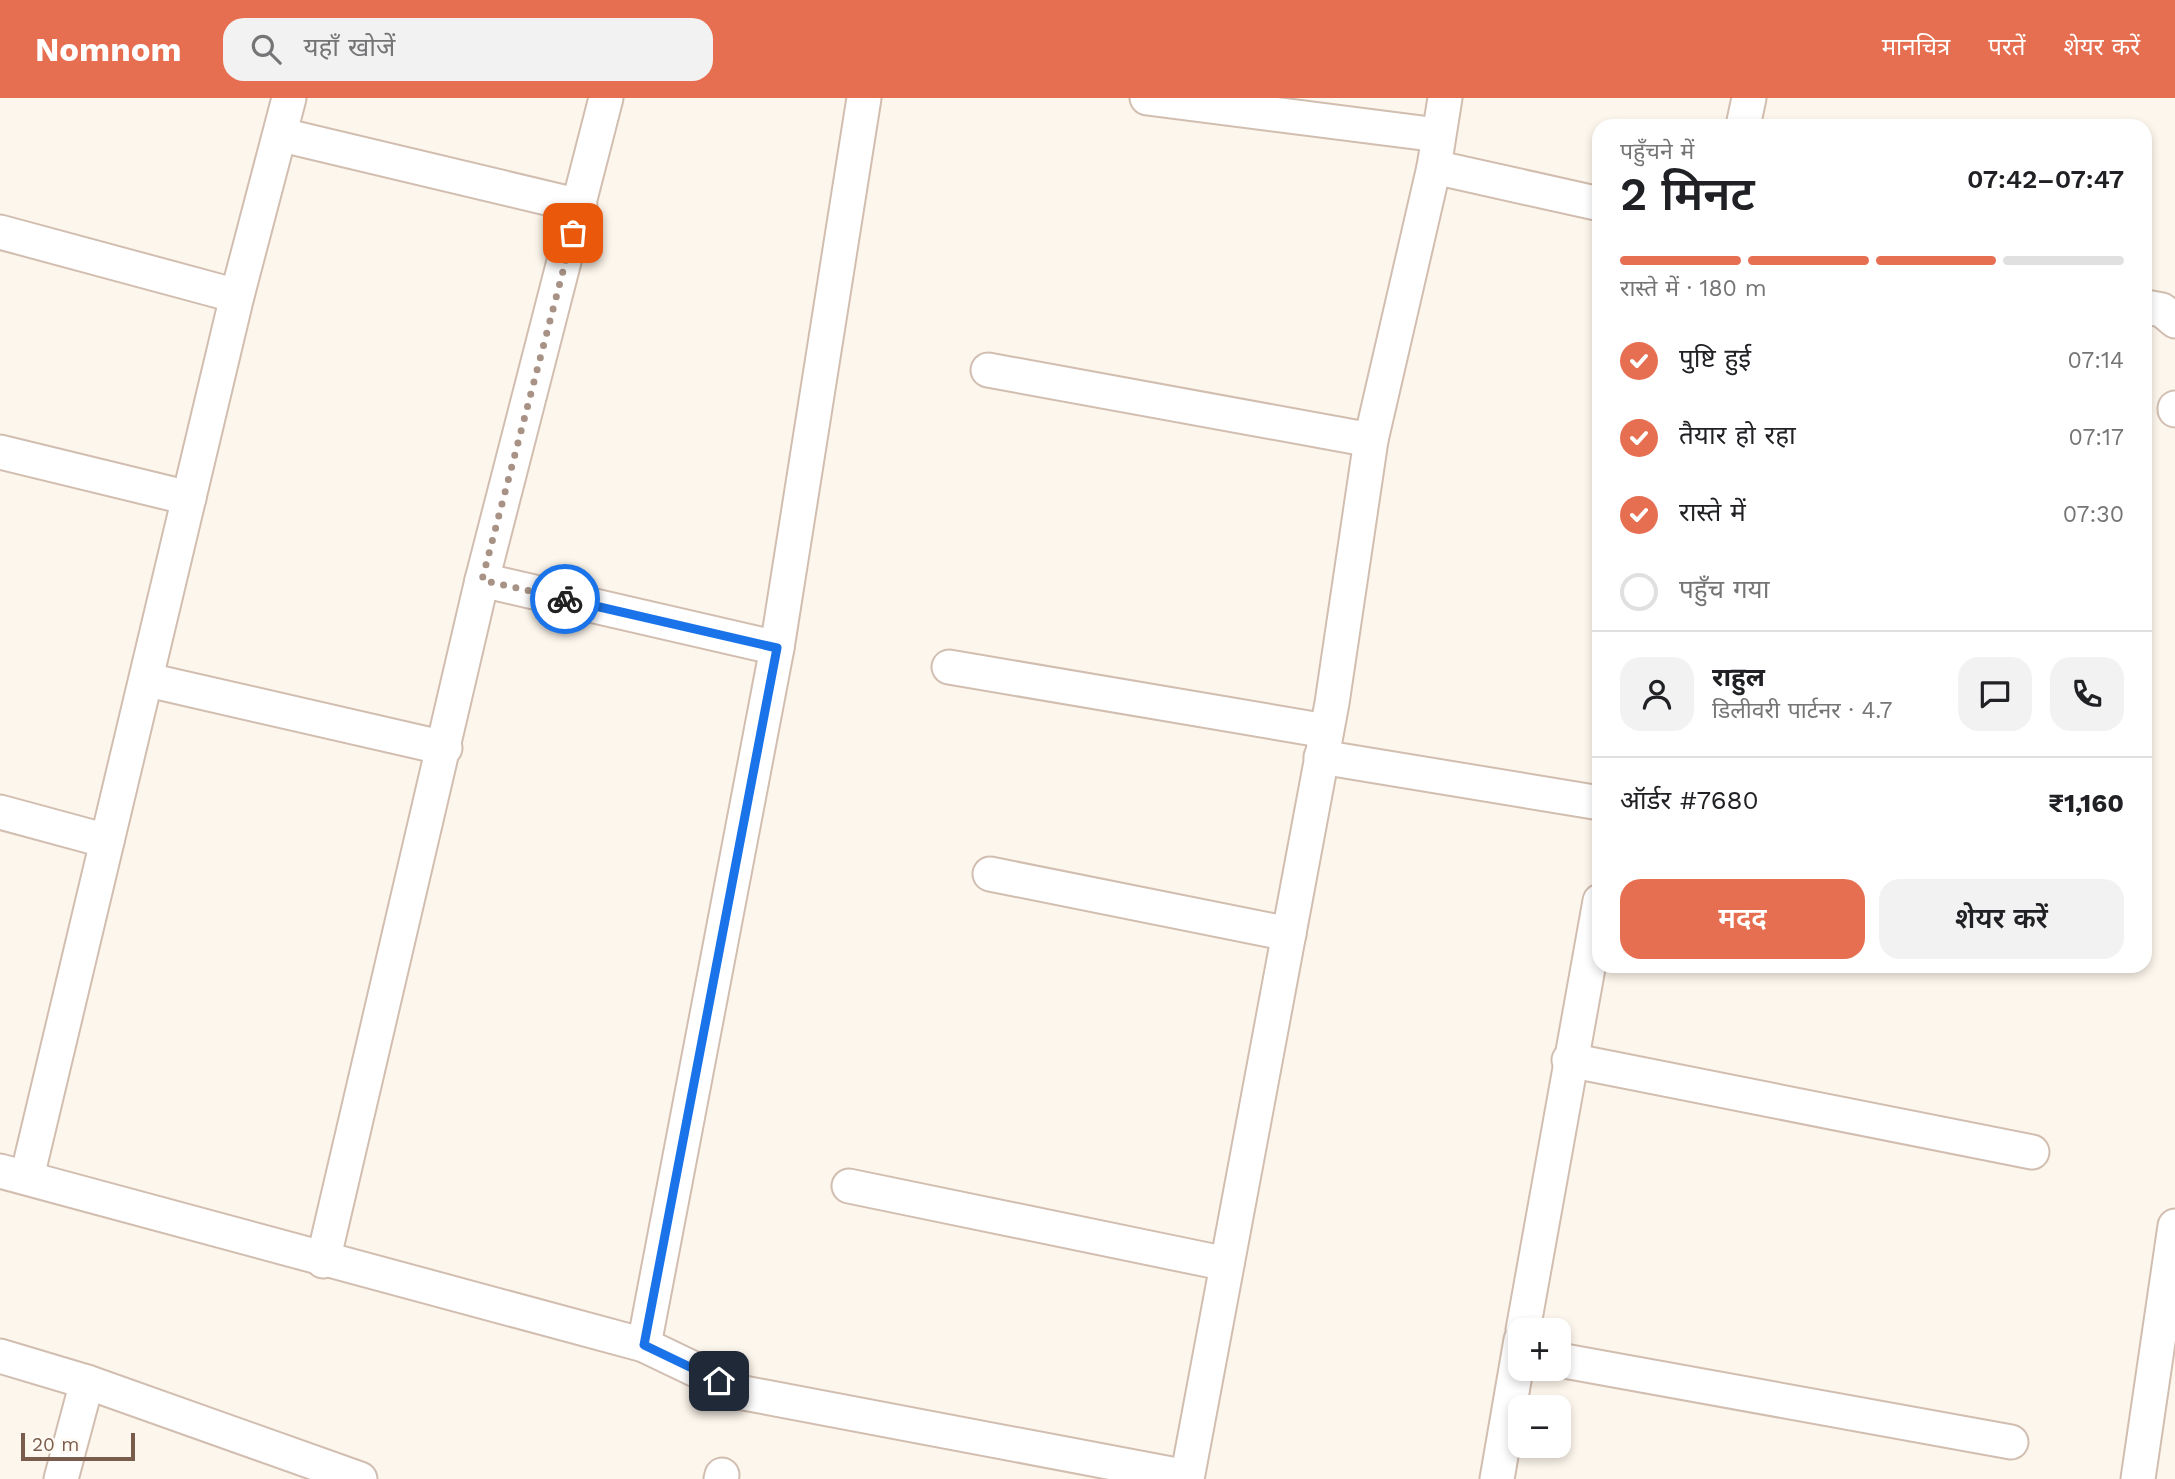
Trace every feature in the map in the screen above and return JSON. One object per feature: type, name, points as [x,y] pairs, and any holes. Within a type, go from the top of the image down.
[{"type":"street","points":[[289,98],[282,135],[237,296],[148,680],[107,842],[14,1174],[323,1261],[644,1345],[744,1393],[1187,1478],[1324,744],[1371,440],[1434,167],[1445,98]]},
{"type":"street","points":[[323,1261],[445,748],[482,580],[606,98]]},
{"type":"street","points":[[644,1345],[777,648],[864,98]]},
{"type":"street","points":[[1147,98],[1438,135]]},
{"type":"street","points":[[1744,119],[1748,98]]},
{"type":"street","points":[[282,135],[580,206]]},
{"type":"street","points":[[1434,167],[1592,202]]},
{"type":"street","points":[[0,232],[237,296]]},
{"type":"street","points":[[2152,308],[2162,310],[2175,321]]},
{"type":"street","points":[[988,370],[1371,440]]},
{"type":"street","points":[[0,452],[189,498]]},
{"type":"street","points":[[482,580],[777,648]]},
{"type":"street","points":[[949,667],[1592,801]]},
{"type":"street","points":[[148,680],[445,748]]},
{"type":"street","points":[[0,812],[107,842]]},
{"type":"street","points":[[990,874],[1289,934]]},
{"type":"street","points":[[1525,1318],[1592,942]]},
{"type":"street","points":[[1569,1060],[2032,1152]]},
{"type":"street","points":[[849,1186],[1227,1264]]},
{"type":"street","points":[[2138,1479],[2175,1226]]},
{"type":"street","points":[[0,1356],[87,1382],[301,1469],[360,1479]]},
{"type":"street","points":[[1571,1362],[2011,1442]]},
{"type":"street","points":[[1497,1479],[1514,1381]]},
{"type":"street","points":[[61,1479],[87,1382]]},
{"type":"way so far","points":[[565,599],[482,580],[573,233]]},
{"type":"route","points":[[565,599],[777,648],[644,1345],[719,1381]]}]
